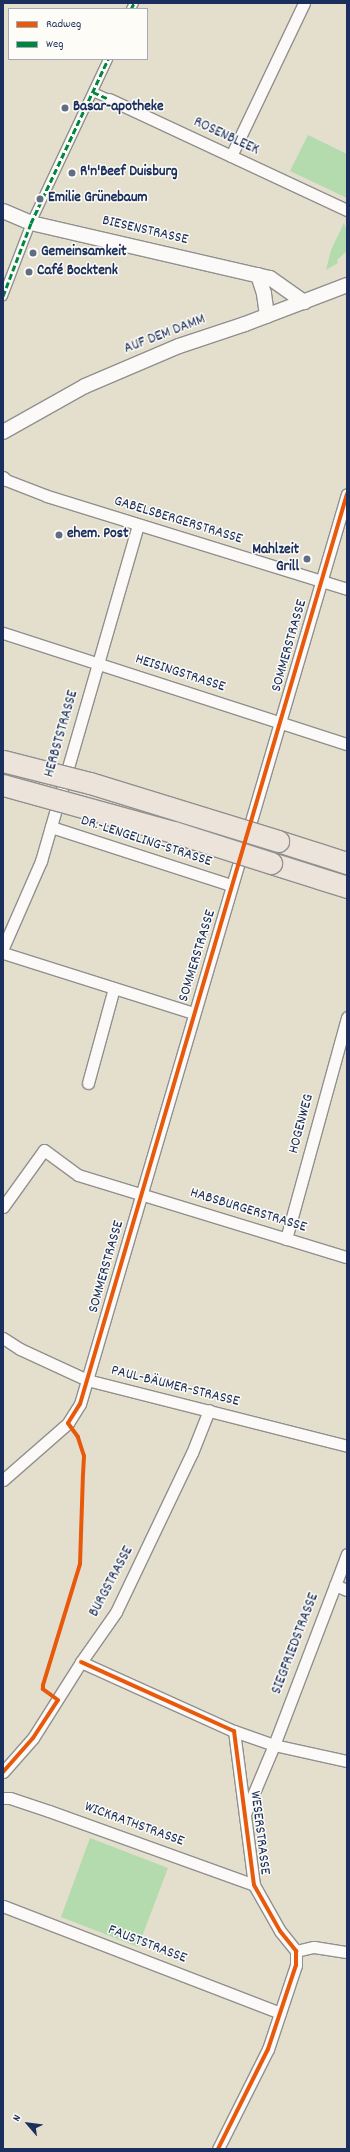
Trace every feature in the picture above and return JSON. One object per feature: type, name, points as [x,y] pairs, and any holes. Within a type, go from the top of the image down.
[{"type":"highway","points":[[3,761],[97,785],[347,863]]},
{"type":"highway","points":[[3,785],[121,816],[347,888]]},
{"type":"street","points":[[231,156],[304,3]]},
{"type":"street","points":[[3,296],[31,223],[108,60]]},
{"type":"street","name":"ROSENBLEEK","points":[[93,92],[347,210]]},
{"type":"street","name":"BIESENSTRASSE","points":[[3,211],[31,223],[270,278],[304,302]]},
{"type":"street","points":[[258,275],[264,294],[267,316]]},
{"type":"street","name":"AUF DEM DAMM","points":[[3,432],[85,386],[179,346],[267,316],[347,285]]},
{"type":"street","name":"GABELSBERGERSTRASSE","points":[[3,477],[6,480],[47,496],[347,589]]},
{"type":"street","name":"SOMMERSTRASSE","points":[[3,1480],[68,1423],[80,1404],[193,1013],[347,494]]},
{"type":"street","name":"HERBSTSTRASSE","points":[[3,948],[41,861],[138,525]]},
{"type":"street","name":"HEISINGSTRASSE","points":[[3,634],[347,744]]},
{"type":"street","name":"DR.-LENGELING-STRASSE","points":[[51,827],[231,885]]},
{"type":"street","points":[[3,953],[193,1013]]},
{"type":"street","points":[[88,1083],[114,988]]},
{"type":"street","name":"HOGENWEG","points":[[286,1239],[347,1017]]},
{"type":"street","points":[[3,1208],[7,1194],[44,1150],[78,1175],[140,1194]]},
{"type":"street","name":"HABSBURGERSTRASSE","points":[[140,1194],[347,1257]]},
{"type":"street","name":"PAUL-BÄUMER-STRASSE","points":[[3,1338],[20,1349],[87,1380],[347,1446]]},
{"type":"street","name":"BURGSTRASSE","points":[[3,1772],[33,1738],[81,1662],[116,1612],[192,1453],[209,1410]]},
{"type":"street","name":"SIEGFRIEDSTRASSE","points":[[274,1745],[347,1554]]},
{"type":"street","points":[[335,1585],[347,1590]]},
{"type":"street","points":[[81,1662],[234,1731],[274,1745],[347,1761]]},
{"type":"street","name":"WESERSTRASSE","points":[[234,1731],[254,1885],[280,1931],[296,1951]]},
{"type":"street","name":"WESERSTRASSE","points":[[244,1817],[274,1745]]},
{"type":"street","name":"WICKRATHSTRASSE","points":[[3,1798],[10,1798],[49,1811],[254,1885]]},
{"type":"street","name":"FAUSTSTRASSE","points":[[3,1906],[280,2013]]},
{"type":"street","points":[[218,2149],[268,2049],[296,1965],[296,1951],[314,1947],[347,1952]]},
{"type":"green space","points":[[308,135],[347,154],[347,198],[290,171]]},
{"type":"green space","points":[[344,223],[347,232],[347,251],[337,260],[338,263],[326,270],[331,250]]},
{"type":"green space","points":[[90,1838],[168,1868],[138,1947],[61,1917]]},
{"type":"marked path","points":[[132,8],[134,3]]},
{"type":"marked path","points":[[3,296],[31,223],[108,60]]},
{"type":"marked path","points":[[93,92],[109,99]]},
{"type":"cycle path","points":[[3,1772],[33,1738],[58,1700],[43,1689],[43,1685],[80,1564],[84,1456],[78,1437],[68,1423],[80,1404],[347,494]]},
{"type":"cycle path","points":[[81,1662],[234,1731],[254,1885],[280,1931],[296,1951],[296,1965],[268,2049],[218,2149]]},
{"type":"place","name":"Basar-apotheke","points":[[65,108]]},
{"type":"place","name":"R'n'Beef Duisburg","points":[[72,173]]},
{"type":"place","name":"Emilie Grünebaum","points":[[40,199]]},
{"type":"place","name":"Gemeinsamkeit","points":[[33,253]]},
{"type":"place","name":"Café Bocktenk","points":[[29,272]]},
{"type":"place","name":"ehem. Post","points":[[59,535]]},
{"type":"place","name":"Mahlzeit Grill","points":[[307,559]]}]
